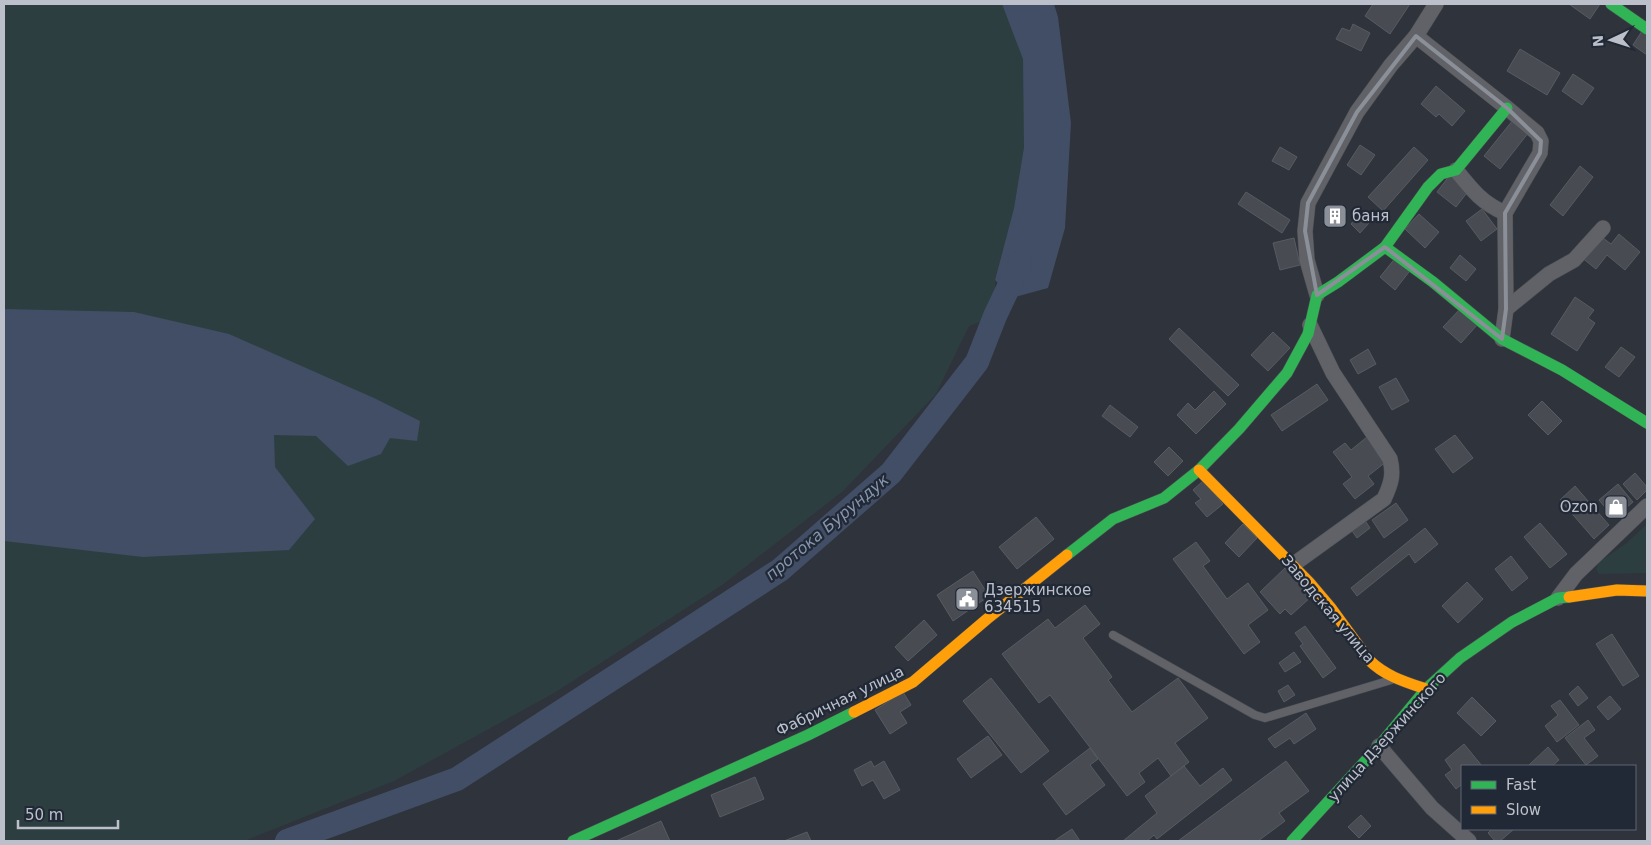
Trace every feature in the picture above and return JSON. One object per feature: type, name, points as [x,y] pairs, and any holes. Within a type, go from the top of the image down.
[{"type":"street","points":[[1199,470],[1239,429],[1287,372],[1308,334],[1316,295],[1307,260],[1305,232],[1308,203],[1357,112],[1391,65],[1416,36],[1436,4]]},
{"type":"street","points":[[1611,4],[1647,29]]},
{"type":"street","points":[[1416,36],[1537,133],[1541,141],[1540,153],[1505,213],[1506,309],[1502,339]]},
{"type":"street","points":[[1316,295],[1338,282],[1385,247],[1428,187],[1441,174],[1456,170],[1507,108]]},
{"type":"street","points":[[1456,170],[1475,194],[1490,206],[1505,213]]},
{"type":"street","points":[[1506,309],[1549,274],[1574,260],[1603,228]]},
{"type":"street","points":[[1385,247],[1434,282],[1502,339],[1562,370],[1647,423]]},
{"type":"street","points":[[1294,564],[1384,499],[1392,478],[1390,459],[1332,373],[1310,326]]},
{"type":"street","name":"Фабричная улица","points":[[572,841],[808,735],[913,682],[986,619],[1113,519],[1164,498],[1199,470]]},
{"type":"street","name":"Заводская улица","points":[[1199,470],[1294,564],[1329,604],[1365,657],[1379,669],[1426,689]]},
{"type":"street","name":"улица Дзержинского","points":[[1292,841],[1379,746],[1426,689],[1460,658],[1512,622],[1558,598],[1576,574],[1647,506]]},
{"type":"street","points":[[1558,598],[1617,590],[1647,591]]},
{"type":"street","points":[[1379,746],[1432,808],[1469,841]]},
{"type":"lane","points":[[1113,635],[1255,716],[1264,718],[1397,678]]},
{"type":"highlighted area","points":[[1416,36],[1507,108],[1541,141],[1540,153],[1505,213],[1506,309],[1502,339],[1385,247],[1317,295],[1305,231],[1308,203],[1357,112]]},
{"type":"shaded area","points":[[4,4],[1002,4],[1024,59],[1024,147],[1014,208],[995,279],[995,316],[969,326],[936,394],[843,491],[722,585],[554,693],[394,781],[244,841],[4,841]]},
{"type":"shaded area","points":[[1647,524],[1647,573],[1599,574],[1596,569],[1599,562],[1627,543]]},
{"type":"water","points":[[1002,4],[1054,4],[1058,17],[1071,123],[1065,228],[1048,288],[1011,298],[995,280],[1014,208],[1024,147],[1023,59]]},
{"type":"water","points":[[4,309],[134,312],[229,334],[374,398],[420,421],[417,441],[390,438],[381,454],[348,466],[316,436],[274,435],[275,467],[315,519],[289,550],[143,557],[4,541]]},
{"type":"building","points":[[1373,4],[1410,4],[1390,34],[1365,16]]},
{"type":"building","points":[[1569,4],[1600,4],[1590,19]]},
{"type":"building","points":[[1353,24],[1370,33],[1361,51],[1336,39],[1342,28],[1350,31]]},
{"type":"building","points":[[1642,31],[1647,34],[1647,55],[1633,45]]},
{"type":"building","points":[[1520,49],[1560,73],[1547,95],[1507,71]]},
{"type":"building","points":[[1573,74],[1594,88],[1582,105],[1562,91]]},
{"type":"building","points":[[1436,86],[1465,111],[1452,126],[1439,114],[1436,117],[1421,104]]},
{"type":"building","points":[[1513,120],[1529,132],[1500,169],[1484,156]]},
{"type":"building","points":[[1360,145],[1375,155],[1361,175],[1347,165]]},
{"type":"building","points":[[1280,147],[1297,157],[1289,170],[1272,161]]},
{"type":"building","points":[[1414,147],[1428,160],[1383,211],[1368,197]]},
{"type":"building","points":[[1580,166],[1593,177],[1563,216],[1550,205]]},
{"type":"building","points":[[1450,175],[1469,190],[1456,207],[1437,192]]},
{"type":"building","points":[[1246,192],[1290,220],[1282,233],[1238,204]]},
{"type":"building","points":[[1482,209],[1497,229],[1481,241],[1466,221]]},
{"type":"building","name":"баня","points":[[1335,210],[1341,215],[1335,222],[1329,217]]},
{"type":"building","points":[[1359,214],[1369,223],[1360,233],[1351,224]]},
{"type":"building","points":[[1419,214],[1439,232],[1425,248],[1405,229]]},
{"type":"building","points":[[1619,234],[1640,252],[1625,270],[1607,255],[1596,269],[1581,257],[1599,235],[1611,244]]},
{"type":"building","points":[[1294,238],[1300,265],[1280,270],[1273,243]]},
{"type":"building","points":[[1460,255],[1476,269],[1466,281],[1450,268]]},
{"type":"building","points":[[1397,256],[1412,268],[1395,290],[1380,277]]},
{"type":"building","points":[[1575,297],[1594,310],[1588,318],[1595,323],[1577,351],[1551,334]]},
{"type":"building","points":[[1461,308],[1478,324],[1461,343],[1443,327]]},
{"type":"building","points":[[1179,328],[1239,385],[1228,396],[1169,339]]},
{"type":"building","points":[[1273,332],[1290,348],[1268,371],[1251,355]]},
{"type":"building","points":[[1621,347],[1635,357],[1619,377],[1605,367]]},
{"type":"building","points":[[1368,349],[1376,364],[1358,374],[1350,360]]},
{"type":"building","points":[[1396,378],[1409,401],[1392,410],[1379,387]]},
{"type":"building","points":[[1317,384],[1328,400],[1282,431],[1271,415]]},
{"type":"building","points":[[1214,391],[1226,404],[1196,434],[1177,415],[1188,403],[1195,410]]},
{"type":"building","points":[[1542,401],[1562,421],[1548,435],[1528,415]]},
{"type":"building","points":[[1110,405],[1138,427],[1130,437],[1102,416]]},
{"type":"building","points":[[1455,435],[1473,458],[1453,473],[1435,449]]},
{"type":"building","points":[[1367,437],[1387,461],[1368,476],[1374,484],[1355,499],[1343,484],[1352,477],[1333,452],[1345,443],[1351,450]]},
{"type":"building","points":[[1169,447],[1183,461],[1168,476],[1154,462]]},
{"type":"building","points":[[1635,473],[1647,487],[1647,490],[1637,500],[1623,484]]},
{"type":"building","points":[[1203,481],[1223,504],[1207,517],[1195,503],[1201,499],[1193,490]]},
{"type":"building","points":[[1618,484],[1633,502],[1614,518],[1599,500]]},
{"type":"building","points":[[1575,486],[1609,525],[1594,539],[1560,500]]},
{"type":"building","points":[[1396,503],[1408,520],[1384,538],[1372,520]]},
{"type":"building","points":[[1362,516],[1370,528],[1357,538],[1348,525]]},
{"type":"building","points":[[1036,517],[1054,539],[1017,569],[999,547]]},
{"type":"building","points":[[1540,523],[1567,554],[1550,568],[1524,537]]},
{"type":"building","points":[[1243,524],[1257,538],[1239,557],[1225,543]]},
{"type":"building","points":[[1425,528],[1438,544],[1415,563],[1409,554],[1357,596],[1351,588]]},
{"type":"building","points":[[1196,542],[1210,561],[1203,566],[1227,599],[1248,583],[1268,610],[1248,625],[1260,642],[1244,654],[1173,559]]},
{"type":"building","points":[[1511,556],[1528,578],[1512,591],[1495,569]]},
{"type":"building","points":[[1286,567],[1312,596],[1291,615],[1285,609],[1280,614],[1260,592]]},
{"type":"building","points":[[973,571],[989,596],[953,621],[937,595]]},
{"type":"building","points":[[1467,582],[1483,599],[1458,623],[1442,606]]},
{"type":"building","points":[[1085,605],[1100,624],[1083,638],[1112,677],[1108,680],[1132,712],[1178,678],[1208,718],[1175,743],[1189,762],[1171,776],[1158,758],[1139,773],[1145,782],[1127,796],[1050,695],[1039,703],[1002,654],[1048,619],[1055,628]]},
{"type":"building","points":[[924,620],[937,635],[908,661],[895,647]]},
{"type":"building","points":[[1305,626],[1336,668],[1323,678],[1300,646],[1303,644],[1295,633]]},
{"type":"building","points":[[1612,634],[1639,676],[1623,686],[1596,644]]},
{"type":"building","points":[[1294,652],[1301,662],[1285,672],[1279,663]]},
{"type":"building","points":[[991,678],[1049,751],[1021,773],[963,701]]},
{"type":"building","points":[[1288,685],[1295,695],[1284,702],[1278,691]]},
{"type":"building","points":[[1578,686],[1588,698],[1578,706],[1569,694]]},
{"type":"building","points":[[903,692],[911,705],[900,712],[907,723],[890,734],[875,710]]},
{"type":"building","points":[[1610,696],[1621,709],[1608,720],[1597,707]]},
{"type":"building","points":[[1472,697],[1496,721],[1481,736],[1457,713]]},
{"type":"building","points":[[1560,700],[1579,725],[1557,742],[1545,726],[1558,715],[1551,706]]},
{"type":"building","points":[[1306,713],[1316,729],[1294,744],[1290,738],[1275,748],[1268,739]]},
{"type":"building","points":[[1588,720],[1595,730],[1584,738],[1598,756],[1586,765],[1565,738]]},
{"type":"building","points":[[988,736],[1002,755],[971,778],[957,759]]},
{"type":"building","points":[[1464,744],[1481,765],[1461,765],[1461,785],[1456,789],[1445,775],[1452,770],[1445,760]]},
{"type":"building","points":[[1548,747],[1559,760],[1553,765],[1529,765]]},
{"type":"building","points":[[1090,748],[1098,759],[1090,765],[1105,785],[1066,815],[1043,784]]},
{"type":"building","points":[[871,761],[874,767],[884,761],[900,790],[884,799],[873,780],[862,786],[854,770]]},
{"type":"building","points":[[1286,761],[1309,791],[1279,813],[1285,821],[1258,841],[1178,841]]},
{"type":"building","points":[[1184,766],[1200,786],[1223,768],[1232,780],[1157,839],[1154,835],[1147,841],[1123,841],[1157,813],[1145,796]]},
{"type":"building","points":[[755,777],[764,799],[720,817],[711,795]]},
{"type":"building","points":[[1361,815],[1371,826],[1359,838],[1348,827]]},
{"type":"building","points":[[661,821],[670,841],[616,841]]},
{"type":"building","points":[[1072,829],[1080,841],[1054,841]]},
{"type":"building","points":[[1491,830],[1513,830],[1500,841],[1495,841],[1488,833]]},
{"type":"building","points":[[807,832],[811,841],[784,841]]},
{"type":"waterway","name":"протока Бурундук","points":[[287,841],[457,779],[780,570],[891,473],[977,362],[995,316],[1020,263]]},
{"type":"traffic: fast","points":[[1611,4],[1647,29]]},
{"type":"traffic: fast","points":[[1067,555],[1113,519],[1164,498],[1199,470],[1239,429],[1287,373],[1308,334],[1317,295],[1385,247],[1428,187],[1441,174],[1456,170],[1507,108]]},
{"type":"traffic: fast","points":[[1385,247],[1433,282],[1502,339],[1562,370],[1647,423]]},
{"type":"traffic: fast","points":[[1292,841],[1379,746],[1426,689],[1460,658],[1512,622],[1558,598],[1569,597]]},
{"type":"traffic: fast","points":[[573,841],[808,735],[854,712]]},
{"type":"traffic: slow","points":[[1199,470],[1309,582],[1375,666],[1403,681],[1426,689]]},
{"type":"traffic: slow","points":[[854,712],[913,682],[987,619],[1067,555]]},
{"type":"traffic: slow","points":[[1569,597],[1617,590],[1647,591]]},
{"type":"place","name":"баня","points":[[1335,216]]},
{"type":"place","name":"Ozon","points":[[1616,507]]},
{"type":"place","name":"Дзержинское 634515","points":[[967,599]]}]
